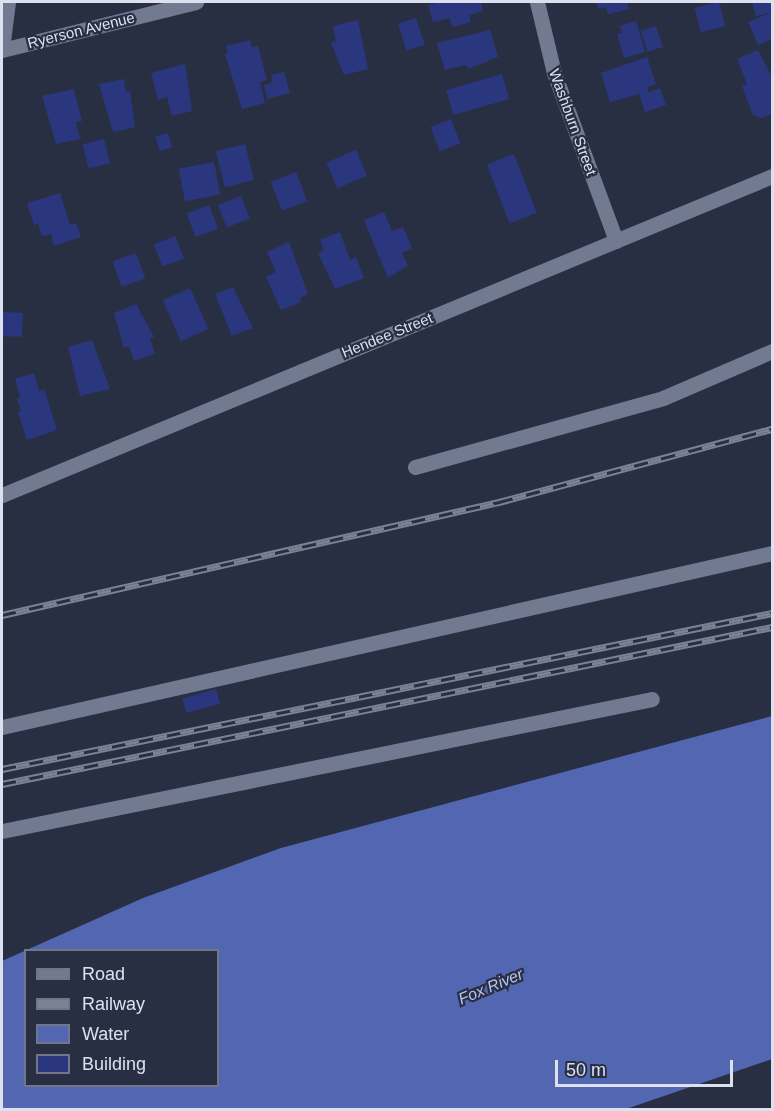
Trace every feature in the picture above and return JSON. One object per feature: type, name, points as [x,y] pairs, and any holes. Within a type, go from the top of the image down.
[{"type":"street","points":[[2,50],[8,2]]},
{"type":"street","name":"Ryerson Avenue","points":[[2,50],[196,2]]},
{"type":"street","name":"Washburn Street","points":[[537,2],[554,73],[616,241]]},
{"type":"street","name":"Hendee Street","points":[[2,495],[772,176]]},
{"type":"street","points":[[415,467],[663,398],[772,351]]},
{"type":"street","points":[[2,727],[772,553]]},
{"type":"street","points":[[2,831],[652,699]]},
{"type":"water","name":"Fox River","points":[[772,716],[772,1059],[626,1109],[2,1109],[2,961],[24,951],[24,1087],[219,1087],[219,949],[29,949],[143,898],[281,848]]},
{"type":"building","points":[[441,2],[481,2],[483,11],[469,15],[471,22],[452,27],[450,18],[433,22],[428,5]]},
{"type":"building","points":[[596,2],[627,2],[629,9],[608,14],[606,7],[598,9]]},
{"type":"building","points":[[719,2],[725,26],[701,32],[695,8]]},
{"type":"building","points":[[752,2],[772,2],[772,12],[756,16]]},
{"type":"building","points":[[772,12],[772,39],[758,45],[748,22]]},
{"type":"building","points":[[416,18],[425,45],[407,51],[398,24]]},
{"type":"building","points":[[358,20],[368,69],[344,75],[331,43],[336,41],[333,26]]},
{"type":"building","points":[[636,21],[645,52],[624,58],[617,34],[622,33],[620,26]]},
{"type":"building","points":[[656,26],[663,47],[648,52],[641,31]]},
{"type":"building","points":[[490,30],[498,57],[468,69],[466,65],[445,70],[437,43]]},
{"type":"building","points":[[250,40],[252,47],[258,46],[267,80],[260,82],[265,103],[242,109],[225,54],[228,53],[226,46]]},
{"type":"building","points":[[758,50],[772,77],[772,114],[761,118],[753,115],[742,86],[747,84],[737,59]]},
{"type":"building","points":[[647,57],[656,84],[647,87],[649,92],[660,88],[666,105],[645,112],[639,94],[610,102],[601,73]]},
{"type":"building","points":[[185,64],[192,111],[172,116],[167,97],[158,100],[151,73]]},
{"type":"building","points":[[284,72],[290,93],[267,99],[264,85],[273,82],[271,75]]},
{"type":"building","points":[[502,74],[509,99],[453,115],[446,90]]},
{"type":"building","points":[[124,79],[126,92],[130,91],[135,127],[113,132],[99,84]]},
{"type":"building","points":[[74,89],[82,121],[76,122],[80,139],[56,144],[42,96]]},
{"type":"building","points":[[451,119],[460,143],[440,151],[430,127]]},
{"type":"building","points":[[168,133],[172,147],[160,151],[156,137]]},
{"type":"building","points":[[104,139],[110,163],[89,169],[83,144]]},
{"type":"building","points":[[245,144],[254,180],[225,187],[216,151]]},
{"type":"building","points":[[356,150],[367,176],[337,188],[327,163]]},
{"type":"building","points":[[514,154],[537,213],[510,223],[487,164]]},
{"type":"building","points":[[214,162],[220,194],[185,201],[179,169]]},
{"type":"building","points":[[296,172],[307,201],[282,211],[271,182]]},
{"type":"building","points":[[60,193],[70,225],[76,223],[81,237],[54,246],[51,234],[42,236],[38,224],[34,225],[27,203]]},
{"type":"building","points":[[241,196],[250,218],[227,228],[218,205]]},
{"type":"building","points":[[209,205],[218,228],[196,237],[187,214]]},
{"type":"building","points":[[384,212],[392,231],[403,227],[412,248],[402,253],[408,265],[388,278],[364,220]]},
{"type":"building","points":[[340,232],[350,260],[356,257],[364,278],[335,289],[318,253],[324,250],[320,240]]},
{"type":"building","points":[[175,236],[184,258],[163,267],[154,245]]},
{"type":"building","points":[[289,242],[308,294],[300,298],[301,302],[281,310],[266,277],[276,272],[267,252]]},
{"type":"building","points":[[136,253],[145,278],[122,287],[113,262]]},
{"type":"building","points":[[233,287],[253,328],[232,336],[215,294]]},
{"type":"building","points":[[190,288],[208,329],[181,341],[163,300]]},
{"type":"building","points":[[136,304],[154,337],[150,339],[155,353],[134,361],[129,346],[124,348],[114,313]]},
{"type":"building","points":[[2,312],[23,313],[22,337],[2,336]]},
{"type":"building","points":[[92,340],[110,389],[80,396],[68,347]]},
{"type":"building","points":[[34,373],[39,391],[44,389],[57,430],[27,440],[18,412],[21,411],[17,399],[20,397],[15,379]]},
{"type":"building","points":[[216,689],[220,703],[186,713],[182,699]]},
{"type":"railway","points":[[2,615],[499,502],[772,429]]},
{"type":"railway","points":[[2,769],[772,613]]},
{"type":"railway","points":[[2,784],[772,627]]}]
